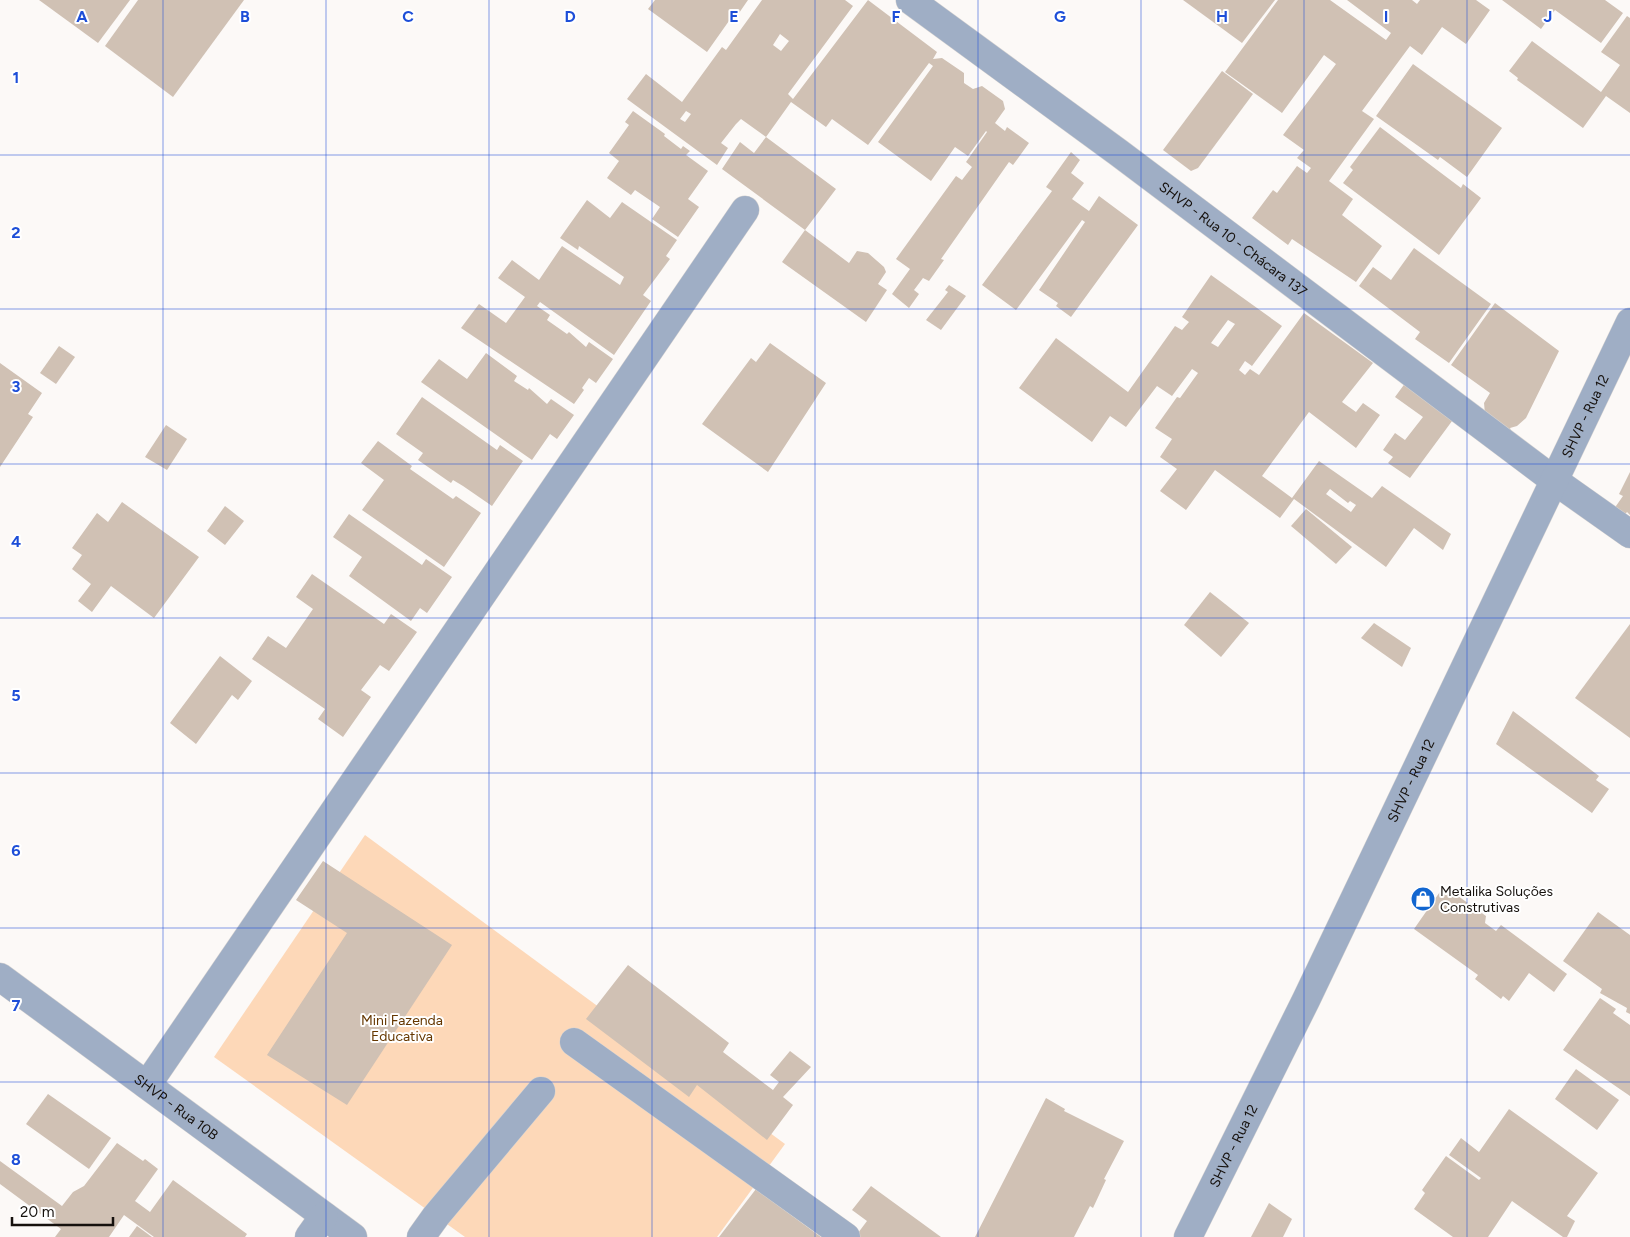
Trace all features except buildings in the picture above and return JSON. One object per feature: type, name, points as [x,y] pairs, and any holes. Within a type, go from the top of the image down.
[{"type":"street","name":"SHVP - Rua 10 - Chácara 137","points":[[910,0],[1120,153],[1555,481],[1630,534]]},
{"type":"street","points":[[147,1085],[745,210]]},
{"type":"street","name":"SHVP - Rua 12","points":[[1188,1237],[1306,1000],[1630,322]]},
{"type":"street","name":"SHVP - Rua 10B","points":[[0,977],[147,1085],[316,1227],[353,1237]]},
{"type":"street","points":[[574,1042],[846,1237]]},
{"type":"street","points":[[421,1237],[436,1216],[541,1091]]},
{"type":"green space","name":"Mini Fazenda Educativa","points":[[365,835],[785,1144],[717,1237],[465,1237],[214,1057]]},
{"type":"place","name":"Metalika Soluções Construtivas","points":[[1423,899]]}]
